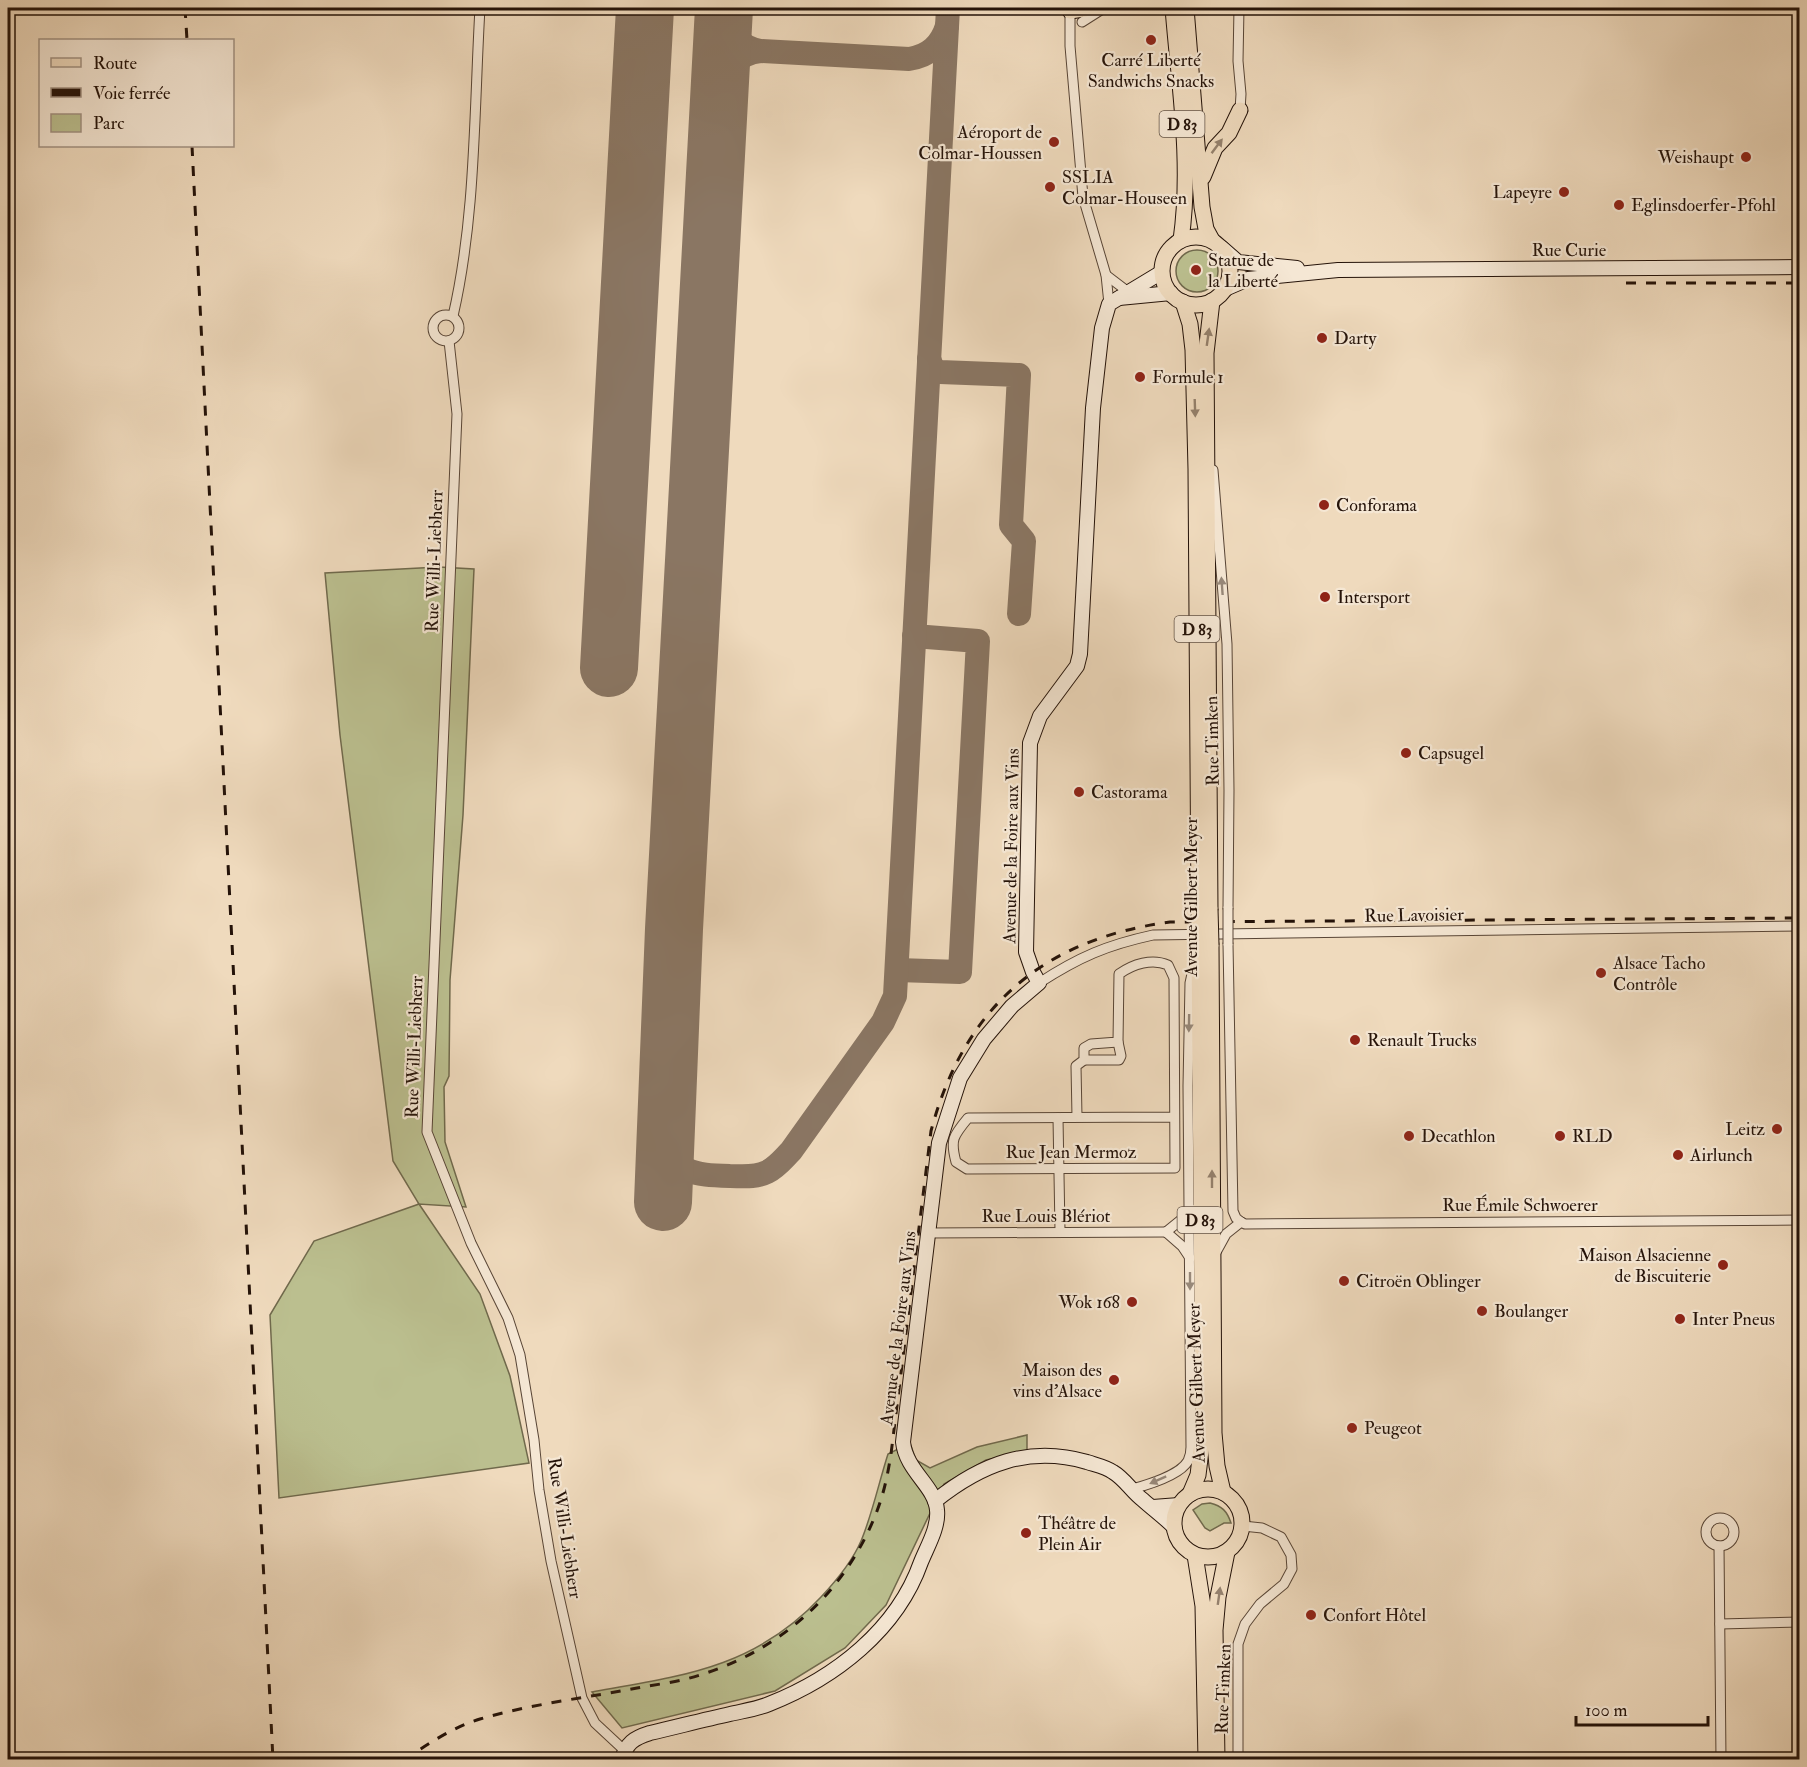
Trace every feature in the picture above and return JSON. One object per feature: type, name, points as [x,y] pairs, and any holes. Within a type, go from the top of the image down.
[{"type":"main road","points":[[1070,9],[1090,8]]},
{"type":"main road","name":"D 83","points":[[1173,8],[1186,185],[1181,240]]},
{"type":"main road","name":"D 83","points":[[1186,8],[1204,224],[1217,244]]},
{"type":"main road","points":[[1200,185],[1207,162],[1215,148],[1229,133],[1240,110]]},
{"type":"main road","points":[[1191,237],[1202,237],[1217,244],[1228,257],[1230,268],[1230,279],[1225,289],[1212,301],[1192,304],[1177,297],[1163,279],[1162,272],[1167,253],[1181,240],[1191,237]]},
{"type":"main road","name":"Avenue Gilbert Meyer","points":[[1177,297],[1190,324],[1193,350],[1213,1258],[1214,1433],[1217,1466],[1223,1492]]},
{"type":"main road","name":"Avenue Gilbert Meyer","points":[[1204,909],[1208,438],[1206,353],[1212,301]]},
{"type":"main road","name":"Avenue Gilbert Meyer","points":[[1174,1527],[1175,1514],[1197,1475],[1203,1434],[1205,945]]},
{"type":"main road","name":"Avenue Gilbert Meyer","points":[[1184,1500],[1205,1489],[1223,1492],[1238,1506],[1243,1526]]},
{"type":"main road","points":[[1174,1527],[1181,1544],[1195,1555],[1211,1557],[1227,1552],[1236,1544],[1243,1526]]},
{"type":"main road","points":[[1217,1760],[1215,1630],[1218,1597],[1227,1552]]},
{"type":"main road","points":[[1195,1555],[1203,1606],[1206,1760]]},
{"type":"street","name":"Rue Willi-Liebherr","points":[[453,316],[460,284],[469,210],[480,8]]},
{"type":"street","points":[[1082,22],[1104,8]]},
{"type":"street","points":[[1239,8],[1240,110]]},
{"type":"street","name":"Avenue de la Foire aux Vins","points":[[935,1501],[909,1464],[904,1453],[903,1442],[939,1143],[960,1078],[984,1039],[1012,1006],[1040,983],[1033,972],[1026,952],[1030,743],[1040,716],[1077,666],[1080,654],[1093,408],[1102,328],[1118,298],[1106,275],[1083,197],[1070,46],[1070,9]]},
{"type":"street","name":"Rue Curie","points":[[1217,244],[1238,262],[1246,264],[1338,270],[1800,267]]},
{"type":"street","name":"Rue Curie","points":[[1225,289],[1248,279],[1338,270]]},
{"type":"street","points":[[1118,298],[1162,272]]},
{"type":"street","points":[[1106,275],[1118,298]]},
{"type":"street","points":[[1118,298],[1177,297]]},
{"type":"street","name":"Rue Willi-Liebherr","points":[[440,316],[453,316],[459,323],[459,332],[453,340],[445,342],[437,338],[433,326],[440,316]]},
{"type":"street","name":"Rue Willi-Liebherr","points":[[449,341],[457,414],[427,1132],[471,1242],[508,1318],[520,1355],[533,1429],[539,1490],[551,1561],[582,1698],[595,1723],[623,1755]]},
{"type":"street","name":"Rue Timken","points":[[1208,438],[1214,479],[1227,644],[1228,944],[1233,1211],[1241,1222]]},
{"type":"street","name":"Rue Lavoisier","points":[[1040,983],[1070,963],[1097,950],[1153,935],[1800,926]]},
{"type":"street","name":"Avenue Gilbert Meyer","points":[[1132,1489],[1173,1474],[1188,1461],[1191,1447],[1188,1086],[1190,983],[1205,945]]},
{"type":"street","points":[[1077,1117],[1076,1066],[1084,1060],[1119,1060],[1121,1056],[1118,1042],[1119,974],[1128,967],[1157,961],[1168,965],[1174,978],[1174,1117],[1189,1137]]},
{"type":"street","points":[[1084,1060],[1084,1048],[1091,1044],[1118,1042]]},
{"type":"street","points":[[1174,1117],[1182,1105],[1188,1086]]},
{"type":"street","points":[[1060,1231],[1058,1118],[1174,1117]]},
{"type":"street","name":"Rue Jean Mermoz","points":[[1058,1118],[968,1118],[957,1131],[952,1146],[956,1162],[967,1169],[1175,1168],[1174,1117]]},
{"type":"street","points":[[1190,1208],[1182,1219],[1166,1232],[1182,1246],[1190,1258]]},
{"type":"street","name":"Rue Émile Schwoerer","points":[[1241,1222],[1271,1224],[1800,1220]]},
{"type":"street","points":[[1213,1258],[1226,1234],[1241,1222]]},
{"type":"street","name":"Rue Louis Blériot","points":[[927,1233],[1166,1232]]},
{"type":"street","points":[[623,1755],[633,1739],[650,1733],[768,1705],[834,1671],[857,1653],[885,1625],[916,1578],[937,1521],[935,1501],[966,1478],[990,1466],[1012,1459],[1035,1456],[1060,1456],[1098,1466],[1113,1472],[1174,1527]]},
{"type":"street","points":[[1152,1507],[1184,1500]]},
{"type":"street","name":"Rue Timken","points":[[1238,1760],[1238,1644],[1245,1624],[1260,1604],[1284,1584],[1292,1569],[1292,1555],[1281,1537],[1262,1528],[1243,1526]]},
{"type":"street","points":[[1719,1546],[1721,1760]]},
{"type":"street","points":[[1720,1624],[1800,1622]]},
{"type":"green space","points":[[1197,250],[1205,251],[1212,256],[1217,263],[1217,279],[1212,286],[1205,291],[1197,292],[1189,291],[1182,286],[1177,279],[1176,271],[1177,263],[1182,256],[1189,251]]},
{"type":"green space","points":[[439,567],[474,569],[463,815],[450,980],[449,1076],[444,1087],[445,1142],[466,1207],[419,1204],[393,1161],[340,735],[325,573]]},
{"type":"green space","points":[[419,1204],[480,1294],[510,1376],[529,1463],[279,1498],[270,1315],[314,1241]]},
{"type":"green space","points":[[1027,1435],[1027,1451],[986,1460],[944,1484],[886,1605],[845,1648],[775,1691],[622,1728],[592,1692],[687,1674],[716,1665],[770,1640],[796,1621],[821,1597],[857,1549],[869,1520],[888,1454],[910,1443],[916,1460],[930,1468],[977,1447]]},
{"type":"green space","points":[[1210,1503],[1224,1510],[1231,1523],[1224,1523],[1210,1531],[1205,1528],[1193,1510],[1202,1504]]},
{"type":"taxiway","points":[[665,1133],[673,1157],[687,1170],[695,1173],[749,1176],[771,1170],[791,1151],[883,1022],[895,996],[948,8]]},
{"type":"taxiway","points":[[724,11],[735,37],[745,46],[760,51],[909,59],[923,55],[938,44],[947,26]]},
{"type":"taxiway","points":[[720,87],[726,73],[739,58],[760,51]]},
{"type":"taxiway","points":[[929,359],[933,369],[940,372],[1019,375],[1011,525],[1024,541],[1019,614]]},
{"type":"taxiway","points":[[897,970],[960,972],[978,641],[914,636]]},
{"type":"runway","points":[[609,668],[645,8]]},
{"type":"runway","points":[[663,1202],[674,929],[724,8]]},
{"type":"railway","points":[[185,8],[187,39]]},
{"type":"railway","points":[[192,147],[273,1760]]},
{"type":"railway","points":[[1626,283],[1800,283]]},
{"type":"railway","points":[[404,1760],[450,1731],[480,1719],[538,1705],[680,1680],[718,1669],[748,1655],[802,1619],[846,1570],[863,1542],[877,1511],[891,1454],[931,1131],[946,1087],[964,1048],[988,1015],[1015,986],[1047,963],[1084,944],[1125,931],[1170,922],[1800,918]]},
{"type":"place","name":"Carré Liberté Sandwichs Snacks","points":[[1151,40]]},
{"type":"place","name":"Aéroport de Colmar-Houssen","points":[[1054,142]]},
{"type":"place","name":"Weishaupt","points":[[1746,157]]},
{"type":"place","name":"SSLIA Colmar-Houseen","points":[[1050,187]]},
{"type":"place","name":"Lapeyre","points":[[1564,192]]},
{"type":"place","name":"Eglinsdoerfer-Pfohl","points":[[1619,205]]},
{"type":"place","name":"Statue de la Liberté","points":[[1196,270]]},
{"type":"place","name":"Darty","points":[[1322,338]]},
{"type":"place","name":"Formule 1","points":[[1140,377]]},
{"type":"place","name":"Conforama","points":[[1324,505]]},
{"type":"place","name":"Intersport","points":[[1325,597]]},
{"type":"place","name":"Capsugel","points":[[1406,753]]},
{"type":"place","name":"Castorama","points":[[1079,792]]},
{"type":"place","name":"Alsace Tacho Contrôle","points":[[1601,973]]},
{"type":"place","name":"Renault Trucks","points":[[1355,1040]]},
{"type":"place","name":"Leitz","points":[[1777,1129]]},
{"type":"place","name":"Decathlon","points":[[1409,1136]]},
{"type":"place","name":"RLD","points":[[1560,1136]]},
{"type":"place","name":"Airlunch","points":[[1678,1155]]},
{"type":"place","name":"Maison Alsacienne de Biscuiterie","points":[[1723,1265]]},
{"type":"place","name":"Citroën Oblinger","points":[[1344,1281]]},
{"type":"place","name":"Wok 168","points":[[1132,1302]]},
{"type":"place","name":"Boulanger","points":[[1482,1311]]},
{"type":"place","name":"Inter Pneus","points":[[1680,1319]]},
{"type":"place","name":"Maison des vins d'Alsace","points":[[1114,1380]]},
{"type":"place","name":"Peugeot","points":[[1352,1428]]},
{"type":"place","name":"Théâtre de Plein Air","points":[[1026,1533]]},
{"type":"place","name":"Confort Hôtel","points":[[1311,1615]]}]
